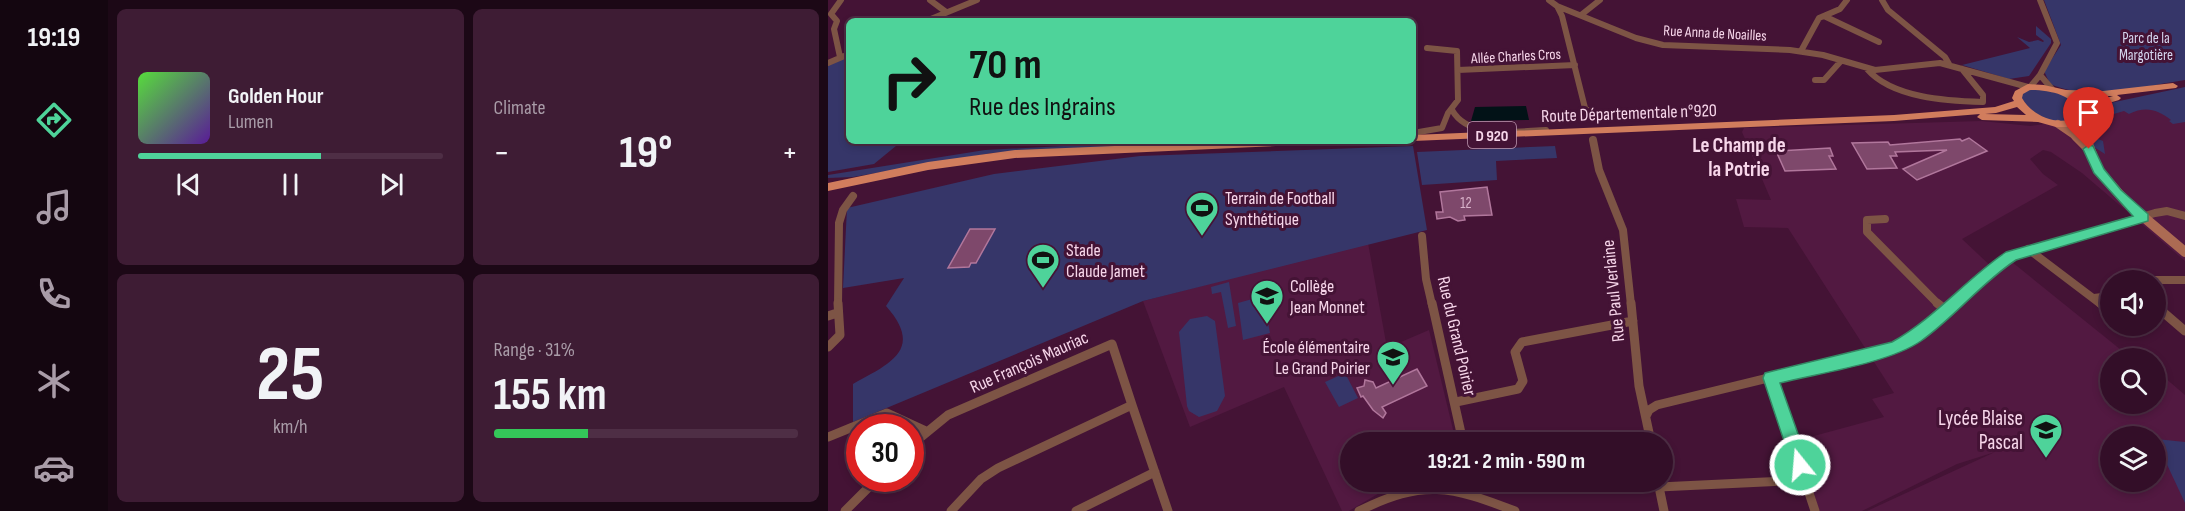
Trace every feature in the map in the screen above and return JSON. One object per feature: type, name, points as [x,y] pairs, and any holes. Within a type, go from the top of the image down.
[{"type":"main road","points":[[2174,86],[2103,94],[2064,93],[2052,89],[2029,87],[2018,98],[2027,112],[2058,124],[2082,117],[2096,104],[2185,84]]},
{"type":"main road","points":[[2064,93],[2078,103],[2082,117]]},
{"type":"main road","name":"D 920","points":[[1894,118],[1996,110],[2018,98]]},
{"type":"main road","name":"D 920","points":[[1894,118],[2042,119]]},
{"type":"main road","name":"Route Départementale n°920","points":[[1416,138],[1894,118]]},
{"type":"main road","points":[[828,185],[966,159],[1033,152],[1240,144]]},
{"type":"street","points":[[840,57],[831,28],[837,21],[831,16],[831,11],[841,0]]},
{"type":"street","points":[[930,0],[946,12]]},
{"type":"street","points":[[933,18],[977,0]]},
{"type":"street","points":[[1549,0],[1557,6],[1562,16],[1586,108],[1593,113]]},
{"type":"street","points":[[1581,15],[1600,0]]},
{"type":"street","points":[[1801,51],[1817,21],[1840,9],[1847,0]]},
{"type":"street","points":[[1882,0],[1888,10],[1945,57],[1949,64]]},
{"type":"street","points":[[1867,69],[1892,70],[1929,63],[1949,64],[1999,81],[2029,87],[2040,75],[2057,43],[2040,0]]},
{"type":"street","name":"Rue Anna de Noailles","points":[[1557,6],[1636,38],[1663,45],[1801,51],[1867,69],[1874,76],[1913,93],[1941,100],[1984,101],[1984,97],[1962,69]]},
{"type":"street","points":[[1562,16],[1573,12]]},
{"type":"street","points":[[1824,16],[1879,42]]},
{"type":"street","points":[[1416,132],[1442,128],[1448,113],[1458,100],[1455,50],[1427,48]]},
{"type":"street","points":[[828,63],[846,55]]},
{"type":"street","points":[[1815,80],[1824,80],[1841,61]]},
{"type":"street","name":"Allée Charles Cros","points":[[1458,70],[1575,65]]},
{"type":"street","points":[[2040,75],[2052,89]]},
{"type":"street","points":[[1999,81],[2018,98]]},
{"type":"street","points":[[1452,110],[1458,121],[1474,129],[1572,132]]},
{"type":"street","points":[[2082,117],[2089,149],[2098,170],[2116,193],[2185,252]]},
{"type":"street","points":[[2058,124],[2074,134],[2089,149]]},
{"type":"street","name":"Rue Paul Verlaine","points":[[1593,140],[1599,170],[1623,230],[1639,386],[1649,432]]},
{"type":"street","points":[[828,347],[840,334],[832,314],[842,211],[853,196]]},
{"type":"street","points":[[1646,416],[1649,410],[1657,405],[1896,347],[1916,336],[1995,266],[2028,249],[2167,212],[2185,216]]},
{"type":"street","points":[[1885,219],[1867,220],[1867,232],[1919,282],[1929,297],[1946,310]]},
{"type":"street","name":"Rue du Grand Poirier","points":[[1422,236],[1426,279],[1461,432]]},
{"type":"street","points":[[2028,249],[2100,303]]},
{"type":"street","points":[[2166,280],[2185,280]]},
{"type":"street","points":[[2094,298],[2100,297]]},
{"type":"street","points":[[2166,315],[2185,331]]},
{"type":"street","points":[[1456,402],[1518,388],[1522,385],[1523,381],[1515,352],[1522,342],[1633,321]]},
{"type":"street","name":"Rue François Mauriac","points":[[926,431],[948,415],[1112,344],[1132,405]]},
{"type":"street","points":[[1771,378],[1815,511]]},
{"type":"street","points":[[951,511],[981,478],[998,468],[1132,405],[1168,511]]},
{"type":"street","points":[[828,437],[887,413],[926,431]]},
{"type":"street","points":[[1076,511],[1155,472]]},
{"type":"street","points":[[1673,484],[1804,480]]},
{"type":"street","points":[[1359,511],[1391,495],[1441,487],[1469,494],[1515,511]]},
{"type":"street","points":[[845,511],[864,492]]},
{"type":"street","points":[[1660,492],[1664,511]]},
{"type":"shaded area","points":[[2185,94],[2185,261],[2082,173],[2051,152],[2043,150],[2030,159],[2043,174],[2058,185],[1962,239],[1996,271],[2012,262],[2100,333],[2100,336],[2104,336],[2119,348],[2100,348],[2100,414],[2166,414],[2166,379],[2185,395],[2185,511],[1867,511],[1995,452],[1957,464],[1862,511],[1819,511],[1799,440],[1884,417],[1872,399],[1894,393],[1788,228],[1744,227],[1736,199],[1771,200],[1742,132],[1744,128],[1982,121],[2030,126],[2092,117]]},
{"type":"shaded area","points":[[1526,106],[1529,120],[1471,121],[1475,107]]},
{"type":"shaded area","name":"Collège Jean Monnet","points":[[1368,243],[1387,348],[1429,330],[1454,432],[1340,432],[1340,492],[1381,492],[1349,511],[1342,511],[1284,387],[1190,427],[1143,301]]},
{"type":"green space","name":"Parc de la Margotière","points":[[2044,0],[2185,0],[2185,80],[2134,89],[2099,92],[2082,92],[2050,84],[2044,71],[2061,45]]},
{"type":"green space","points":[[2036,26],[2051,39],[2051,43],[2029,76],[2009,79],[1962,65],[2030,48],[2017,37],[2029,42],[2038,40],[2043,42],[2036,35]]},
{"type":"green space","points":[[846,57],[846,144],[898,144],[874,164],[828,172],[828,65]]},
{"type":"green space","points":[[2040,87],[2072,98],[2083,117],[2052,121],[2038,116],[2018,93]]},
{"type":"green space","points":[[2185,87],[2185,122],[2173,124],[2166,116],[2146,109],[2129,114],[2124,111],[2093,120],[2098,139],[2103,141],[2105,154],[2094,147],[2085,125],[2096,106]]},
{"type":"green space","points":[[1100,144],[1180,144],[992,153],[853,177],[828,178],[828,175],[985,150]]},
{"type":"green space","name":"Stade Claude Jamet","points":[[1413,146],[1427,230],[1143,301],[872,414],[853,414],[853,384],[890,362],[898,354],[902,345],[902,334],[897,321],[886,306],[904,278],[843,288],[847,208],[994,174],[1140,156]]},
{"type":"green space","points":[[1555,146],[1557,158],[1496,161],[1497,180],[1422,185],[1417,152]]},
{"type":"green space","points":[[1229,282],[1236,326],[1228,328],[1221,292],[1212,294],[1211,287]]},
{"type":"green space","points":[[1263,296],[1270,333],[1243,340],[1238,303]]},
{"type":"green space","points":[[1207,316],[1215,321],[1225,396],[1217,411],[1199,417],[1189,411],[1187,406],[1179,332],[1190,319]]},
{"type":"green space","points":[[1345,373],[1358,398],[1339,407],[1325,382]]},
{"type":"green space","points":[[2166,440],[2185,442],[2185,503],[2166,462]]},
{"type":"building","points":[[1969,138],[1987,151],[1917,180],[1903,169],[1947,150],[1895,152],[1897,156],[1890,156],[1897,168],[1867,169],[1852,143],[1888,142],[1890,145],[1960,139],[1962,141]]},
{"type":"building","points":[[1830,148],[1833,156],[1829,156],[1836,169],[1785,171],[1776,151]]},
{"type":"building","points":[[1487,187],[1492,215],[1464,216],[1465,220],[1458,221],[1450,217],[1437,219],[1436,212],[1443,212],[1440,192]]},
{"type":"building","points":[[970,229],[995,229],[976,263],[971,263],[969,267],[948,268]]},
{"type":"building","points":[[1417,369],[1427,386],[1382,407],[1386,413],[1383,418],[1373,410],[1363,396],[1361,397],[1357,388],[1364,386],[1365,380],[1373,382],[1376,388]]},
{"type":"place","name":"Terrain de Football Synthétique","points":[[1202,237]]},
{"type":"place","name":"Stade Claude Jamet","points":[[1043,289]]},
{"type":"place","name":"Collège Jean Monnet","points":[[1267,325]]},
{"type":"place","name":"École élémentaire Le Grand Poirier","points":[[1393,386]]},
{"type":"place","name":"Lycée Blaise Pascal","points":[[2046,459]]},
{"type":"district","name":"Le Champ de la Potrie","points":[[1739,157]]},
{"type":"route","points":[[1800,465],[1771,378],[1896,347],[1916,336],[1995,266],[2011,256],[2028,249],[2143,218],[2116,193],[2098,170],[2089,149]]}]
